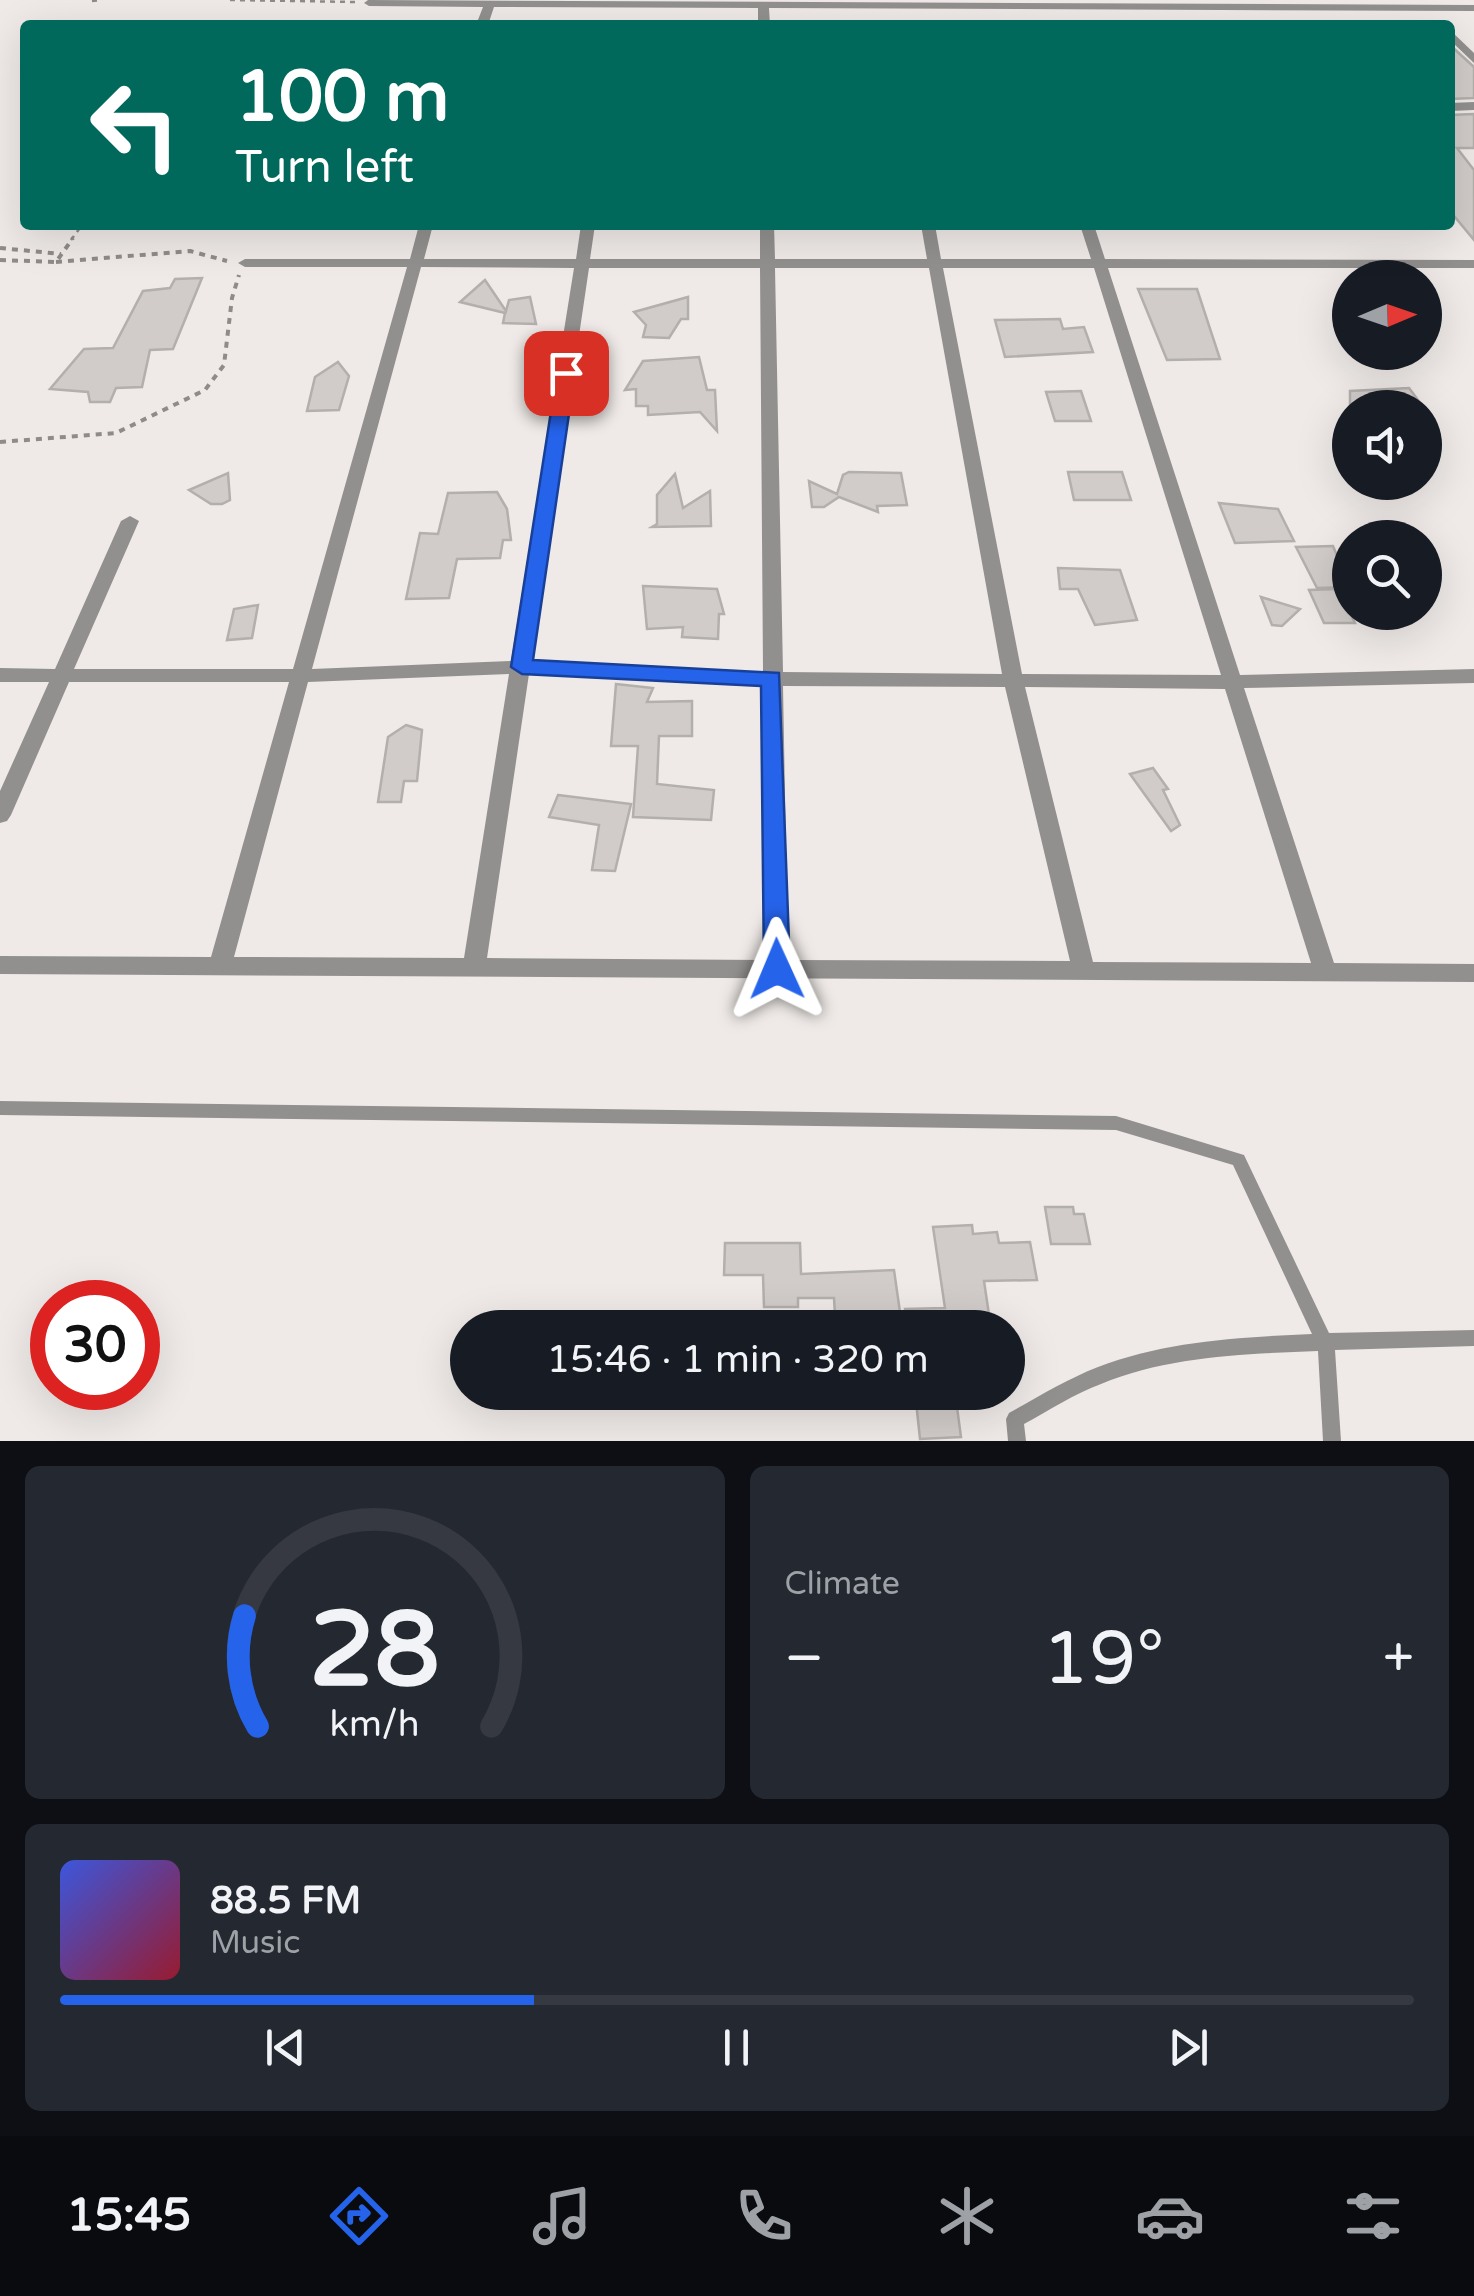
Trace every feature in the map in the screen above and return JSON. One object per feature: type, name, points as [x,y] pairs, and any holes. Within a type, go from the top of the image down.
[{"type":"street","points":[[369,3],[887,2],[1469,8]]},
{"type":"street","points":[[764,3],[764,20]]},
{"type":"street","points":[[1455,39],[1474,60]]},
{"type":"street","points":[[220,966],[425,230]]},
{"type":"street","points":[[474,967],[587,230]]},
{"type":"street","points":[[768,230],[777,969]]},
{"type":"street","points":[[929,230],[1014,680],[1084,973]]},
{"type":"street","points":[[1089,230],[1325,972]]},
{"type":"street","points":[[245,263],[1474,264]]},
{"type":"street","points":[[0,815],[130,521]]},
{"type":"street","points":[[0,675],[303,676],[522,667],[772,679],[1234,682],[1474,676]]},
{"type":"street","points":[[0,965],[1474,973]]},
{"type":"lane","points":[[0,1108],[1116,1123],[1238,1160],[1326,1345],[1332,1441]]},
{"type":"lane","points":[[1017,1441],[1015,1419],[1104,1374],[1216,1350],[1474,1338]]},
{"type":"path","points":[[92,1],[102,0]]},
{"type":"path","points":[[230,0],[369,3]]},
{"type":"path","points":[[56,262],[78,230]]},
{"type":"path","points":[[0,248],[61,254]]},
{"type":"path","points":[[0,260],[56,262],[190,251],[245,263],[227,298],[232,322],[224,365],[206,393],[157,410],[130,429],[57,442],[0,442]]},
{"type":"building","points":[[1455,50],[1474,67],[1474,98],[1455,99]]},
{"type":"building","points":[[1474,114],[1474,148],[1457,148],[1474,170],[1474,240],[1455,217],[1455,115]]},
{"type":"building","points":[[202,278],[173,349],[150,350],[142,387],[116,388],[110,402],[90,402],[88,392],[50,389],[84,349],[113,348],[143,291],[170,288],[175,279]]},
{"type":"building","points":[[485,280],[506,311],[509,300],[530,297],[536,324],[503,323],[505,313],[460,302]]},
{"type":"building","points":[[1138,289],[1197,289],[1220,359],[1167,360]]},
{"type":"building","points":[[688,297],[688,319],[681,319],[669,338],[643,337],[646,325],[634,312]]},
{"type":"building","points":[[1060,319],[1063,329],[1084,327],[1093,352],[1005,357],[995,320]]},
{"type":"building","points":[[699,357],[707,390],[715,390],[717,431],[700,412],[648,415],[648,406],[636,406],[636,389],[625,390],[643,361]]},
{"type":"building","points":[[338,362],[349,376],[339,410],[307,411],[315,377]]},
{"type":"building","points":[[1081,391],[1091,421],[1055,421],[1046,392]]},
{"type":"building","points":[[1068,472],[1122,472],[1131,500],[1074,500]]},
{"type":"building","points":[[228,473],[230,500],[222,504],[211,504],[189,490]]},
{"type":"building","points":[[901,473],[907,505],[877,506],[878,512],[839,497],[824,507],[812,507],[809,481],[837,494],[843,475]]},
{"type":"building","points":[[675,474],[683,508],[710,491],[711,526],[652,527],[657,524],[657,495]]},
{"type":"building","points":[[497,492],[507,509],[511,540],[503,540],[500,558],[457,559],[449,598],[406,599],[420,533],[438,534],[448,493]]},
{"type":"building","points":[[1219,503],[1278,509],[1294,541],[1235,543]]},
{"type":"building","points":[[1332,546],[1332,588],[1317,588],[1296,547]]},
{"type":"building","points":[[1058,568],[1120,570],[1137,620],[1095,625],[1078,589],[1060,589]]},
{"type":"building","points":[[643,586],[717,589],[724,614],[719,614],[718,639],[682,637],[683,627],[647,629]]},
{"type":"building","points":[[1332,589],[1332,623],[1324,623],[1309,590]]},
{"type":"building","points":[[1261,597],[1300,609],[1282,626],[1272,625]]},
{"type":"building","points":[[258,605],[252,638],[227,640],[234,609]]},
{"type":"building","points":[[616,684],[653,688],[647,702],[692,701],[692,736],[659,736],[657,784],[714,790],[711,820],[633,817],[638,746],[611,746]]},
{"type":"building","points":[[406,725],[422,730],[417,781],[404,781],[401,802],[378,802],[388,737]]},
{"type":"building","points":[[1153,768],[1168,789],[1163,790],[1180,825],[1171,831],[1130,774]]},
{"type":"building","points":[[558,795],[631,804],[615,871],[592,870],[599,825],[549,817]]},
{"type":"building","points":[[1045,1207],[1073,1207],[1074,1214],[1084,1214],[1090,1244],[1051,1244]]},
{"type":"building","points":[[972,1225],[973,1234],[997,1232],[999,1243],[1030,1242],[1037,1280],[984,1281],[988,1310],[905,1310],[945,1308],[933,1227]]},
{"type":"building","points":[[725,1243],[800,1243],[801,1274],[894,1270],[900,1310],[835,1310],[834,1298],[798,1298],[798,1307],[764,1307],[763,1275],[724,1275]]},
{"type":"building","points":[[917,1410],[957,1410],[961,1437],[920,1439]]},
{"type":"route","points":[[566,373],[522,667],[772,679],[777,969]]}]
